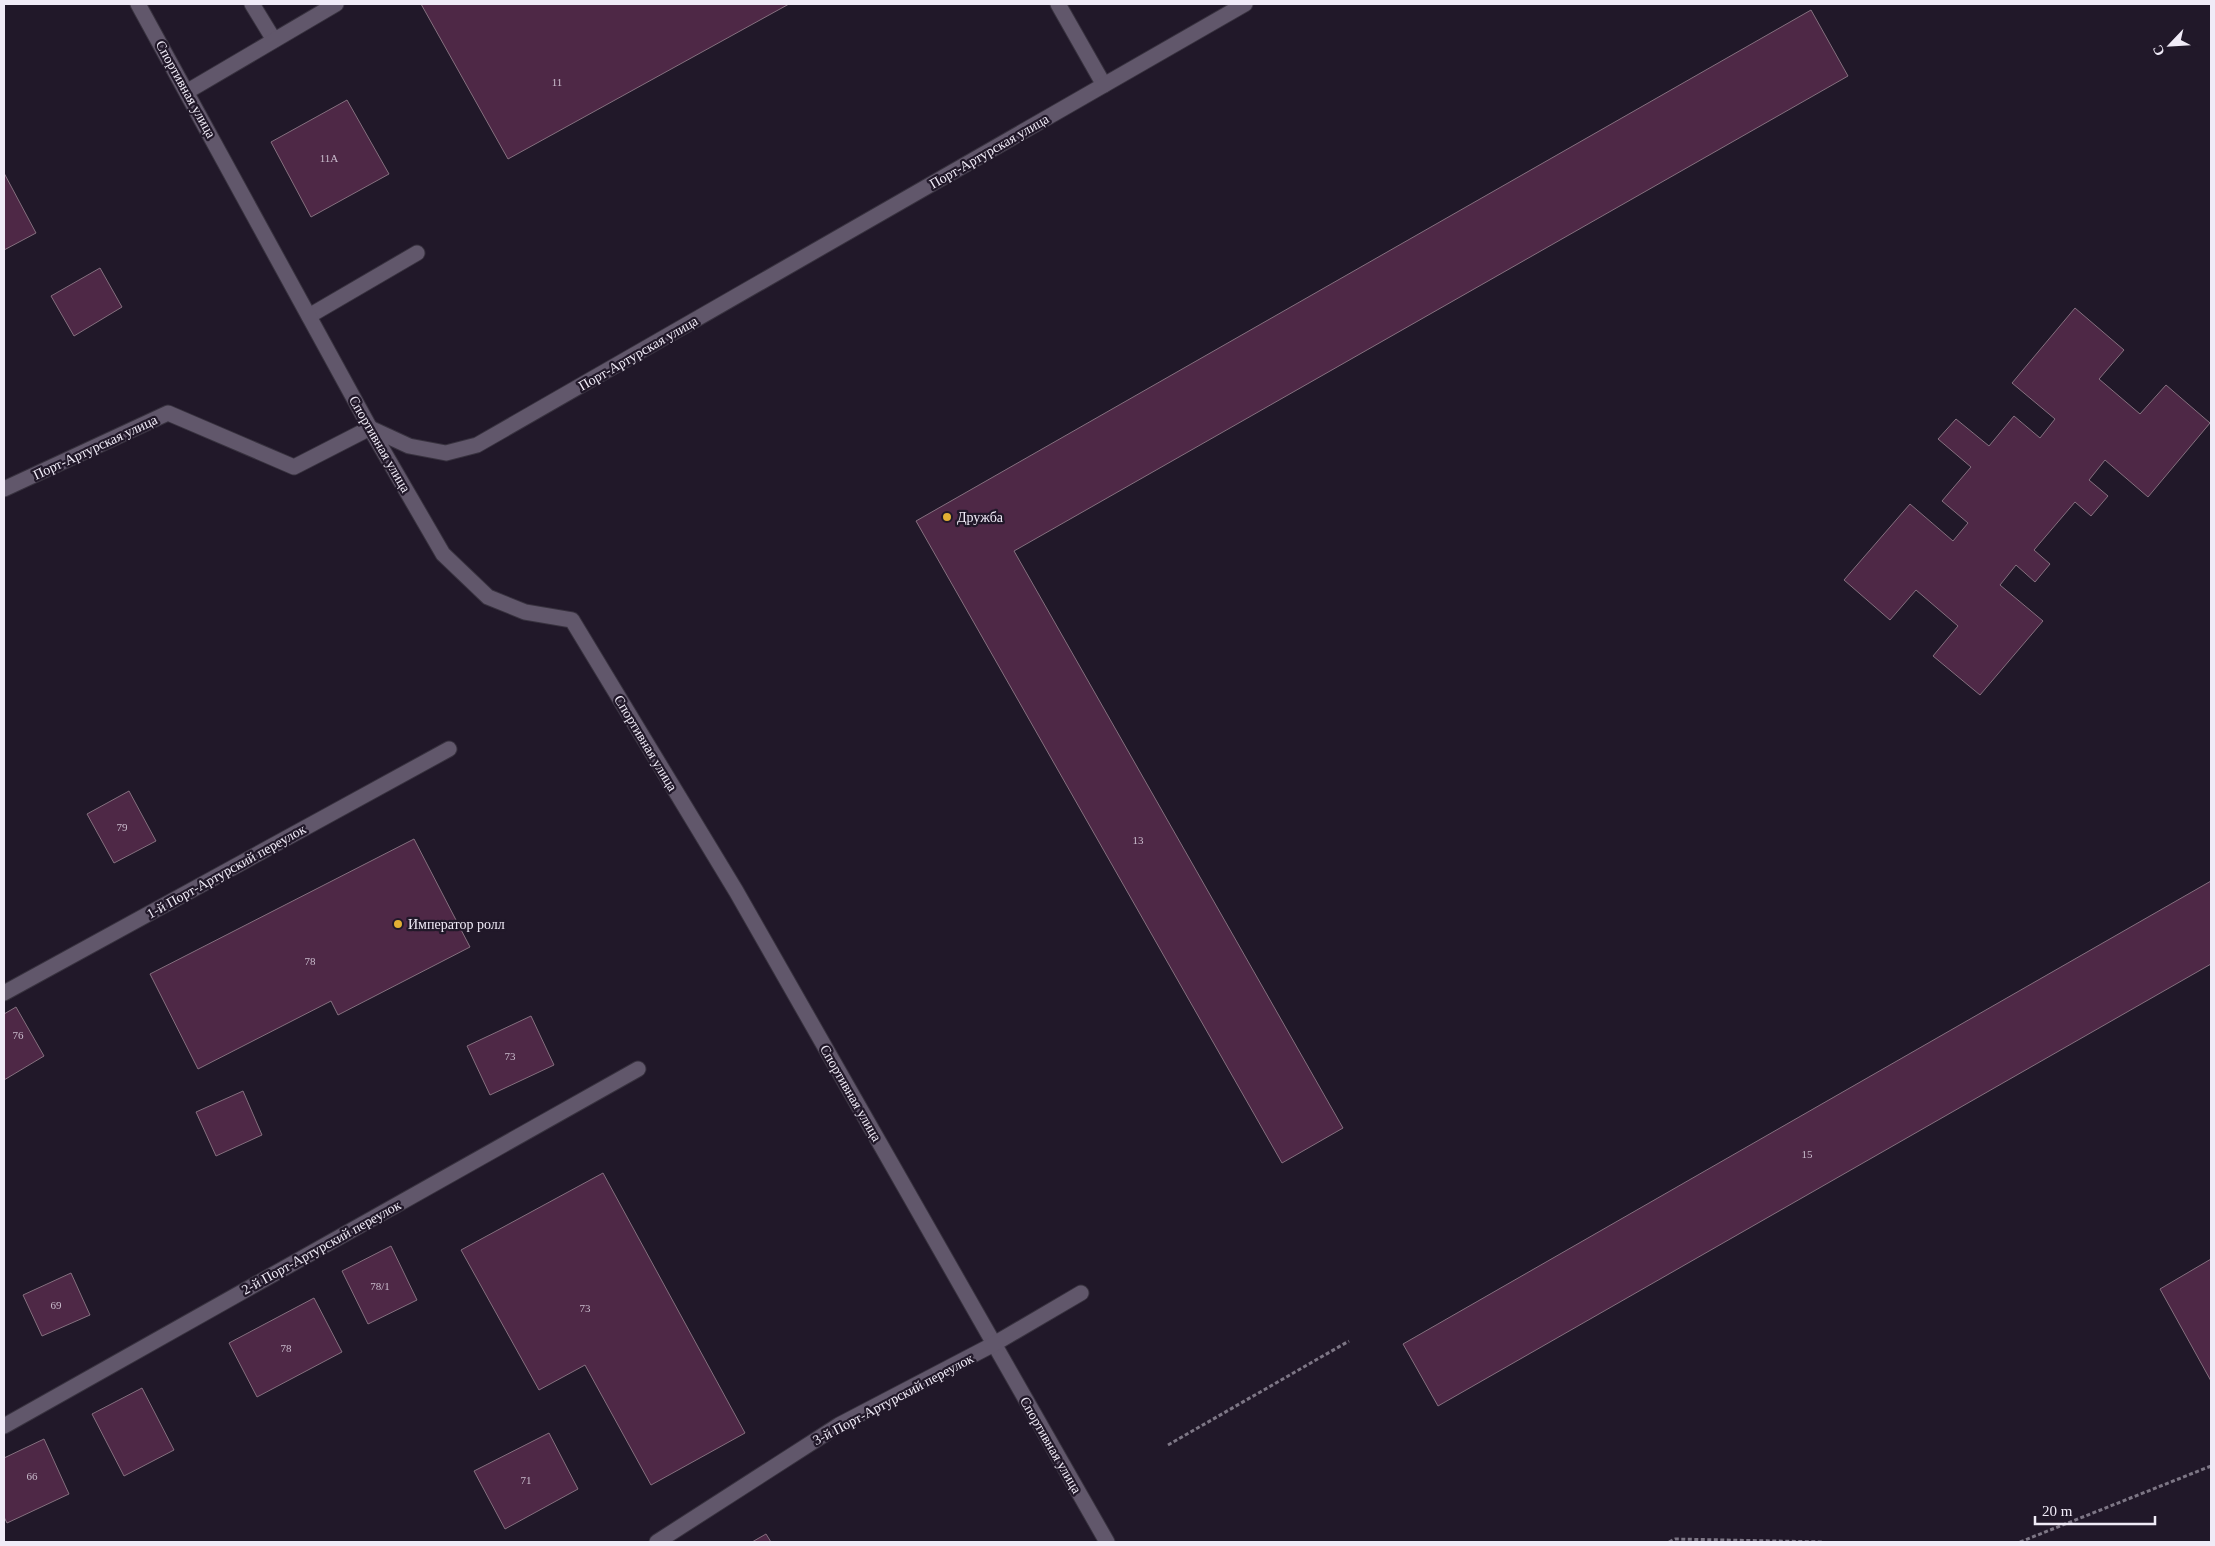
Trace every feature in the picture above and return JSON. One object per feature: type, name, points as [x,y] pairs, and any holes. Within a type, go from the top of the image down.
[{"type":"street","name":"Спортивная улица","points":[[138,4],[188,91],[370,428],[444,554],[488,597],[525,612],[572,620],[736,891],[1107,1542]]},
{"type":"street","points":[[252,4],[274,40]]},
{"type":"street","points":[[188,91],[336,4]]},
{"type":"street","points":[[1058,4],[1104,85]]},
{"type":"street","name":"Порт-Артурская улица","points":[[4,489],[168,413],[294,466],[370,428],[409,446],[446,453],[477,445],[1245,4]]},
{"type":"street","points":[[309,316],[417,253]]},
{"type":"street","name":"1-й Порт-Артурский переулок","points":[[4,993],[449,749]]},
{"type":"street","name":"2-й Порт-Артурский переулок","points":[[4,1426],[638,1069]]},
{"type":"street","name":"3-й Порт-Артурский переулок","points":[[657,1542],[839,1425],[994,1344],[1081,1293]]},
{"type":"path","points":[[1168,1445],[1349,1341]]},
{"type":"path","points":[[2020,1542],[2211,1466]]},
{"type":"path","points":[[1669,1542],[1675,1539],[1823,1542]]},
{"type":"building","points":[[421,4],[789,4],[508,159]]},
{"type":"building","points":[[1811,10],[1848,76],[1014,551],[1343,1128],[1282,1163],[916,521]]},
{"type":"building","points":[[347,100],[389,174],[311,217],[271,142]]},
{"type":"building","points":[[4,173],[36,233],[4,250]]},
{"type":"building","points":[[100,268],[122,307],[74,336],[51,296]]},
{"type":"building","points":[[2075,308],[2124,350],[2099,379],[2140,414],[2166,385],[2210,423],[2148,497],[2105,460],[2089,480],[2108,496],[2091,516],[2075,502],[2034,550],[2050,564],[2035,582],[2016,565],[2000,585],[2043,621],[1980,695],[1933,656],[1958,626],[1916,590],[1890,620],[1844,580],[1910,504],[1953,541],[1968,523],[1942,501],[1971,467],[1938,439],[1956,419],[1989,446],[2014,416],[2040,438],[2055,419],[2012,383]]},
{"type":"building","points":[[129,791],[156,841],[114,863],[87,814]]},
{"type":"building","points":[[414,839],[470,947],[338,1015],[331,1001],[198,1069],[150,974]]},
{"type":"building","points":[[2211,881],[2211,964],[1438,1406],[1403,1344]]},
{"type":"building","points":[[16,1007],[44,1056],[4,1080],[4,1014]]},
{"type":"building","points":[[531,1016],[554,1065],[490,1095],[467,1046]]},
{"type":"building","points":[[243,1091],[262,1135],[216,1156],[196,1112]]},
{"type":"building","points":[[603,1173],[745,1433],[651,1485],[585,1365],[539,1390],[461,1250]]},
{"type":"building","points":[[391,1246],[417,1300],[368,1324],[342,1271]]},
{"type":"building","points":[[2211,1259],[2211,1381],[2160,1289]]},
{"type":"building","points":[[71,1273],[90,1315],[42,1336],[23,1295]]},
{"type":"building","points":[[314,1298],[342,1352],[257,1397],[229,1343]]},
{"type":"building","points":[[142,1388],[174,1450],[124,1476],[92,1414]]},
{"type":"building","points":[[549,1433],[578,1489],[505,1529],[474,1471]]},
{"type":"building","points":[[44,1439],[69,1494],[7,1523],[4,1517],[4,1458]]},
{"type":"building","points":[[766,1534],[771,1542],[752,1542]]},
{"type":"place","name":"Дружба","points":[[947,517]]},
{"type":"place","name":"Император ролл","points":[[398,924]]}]
